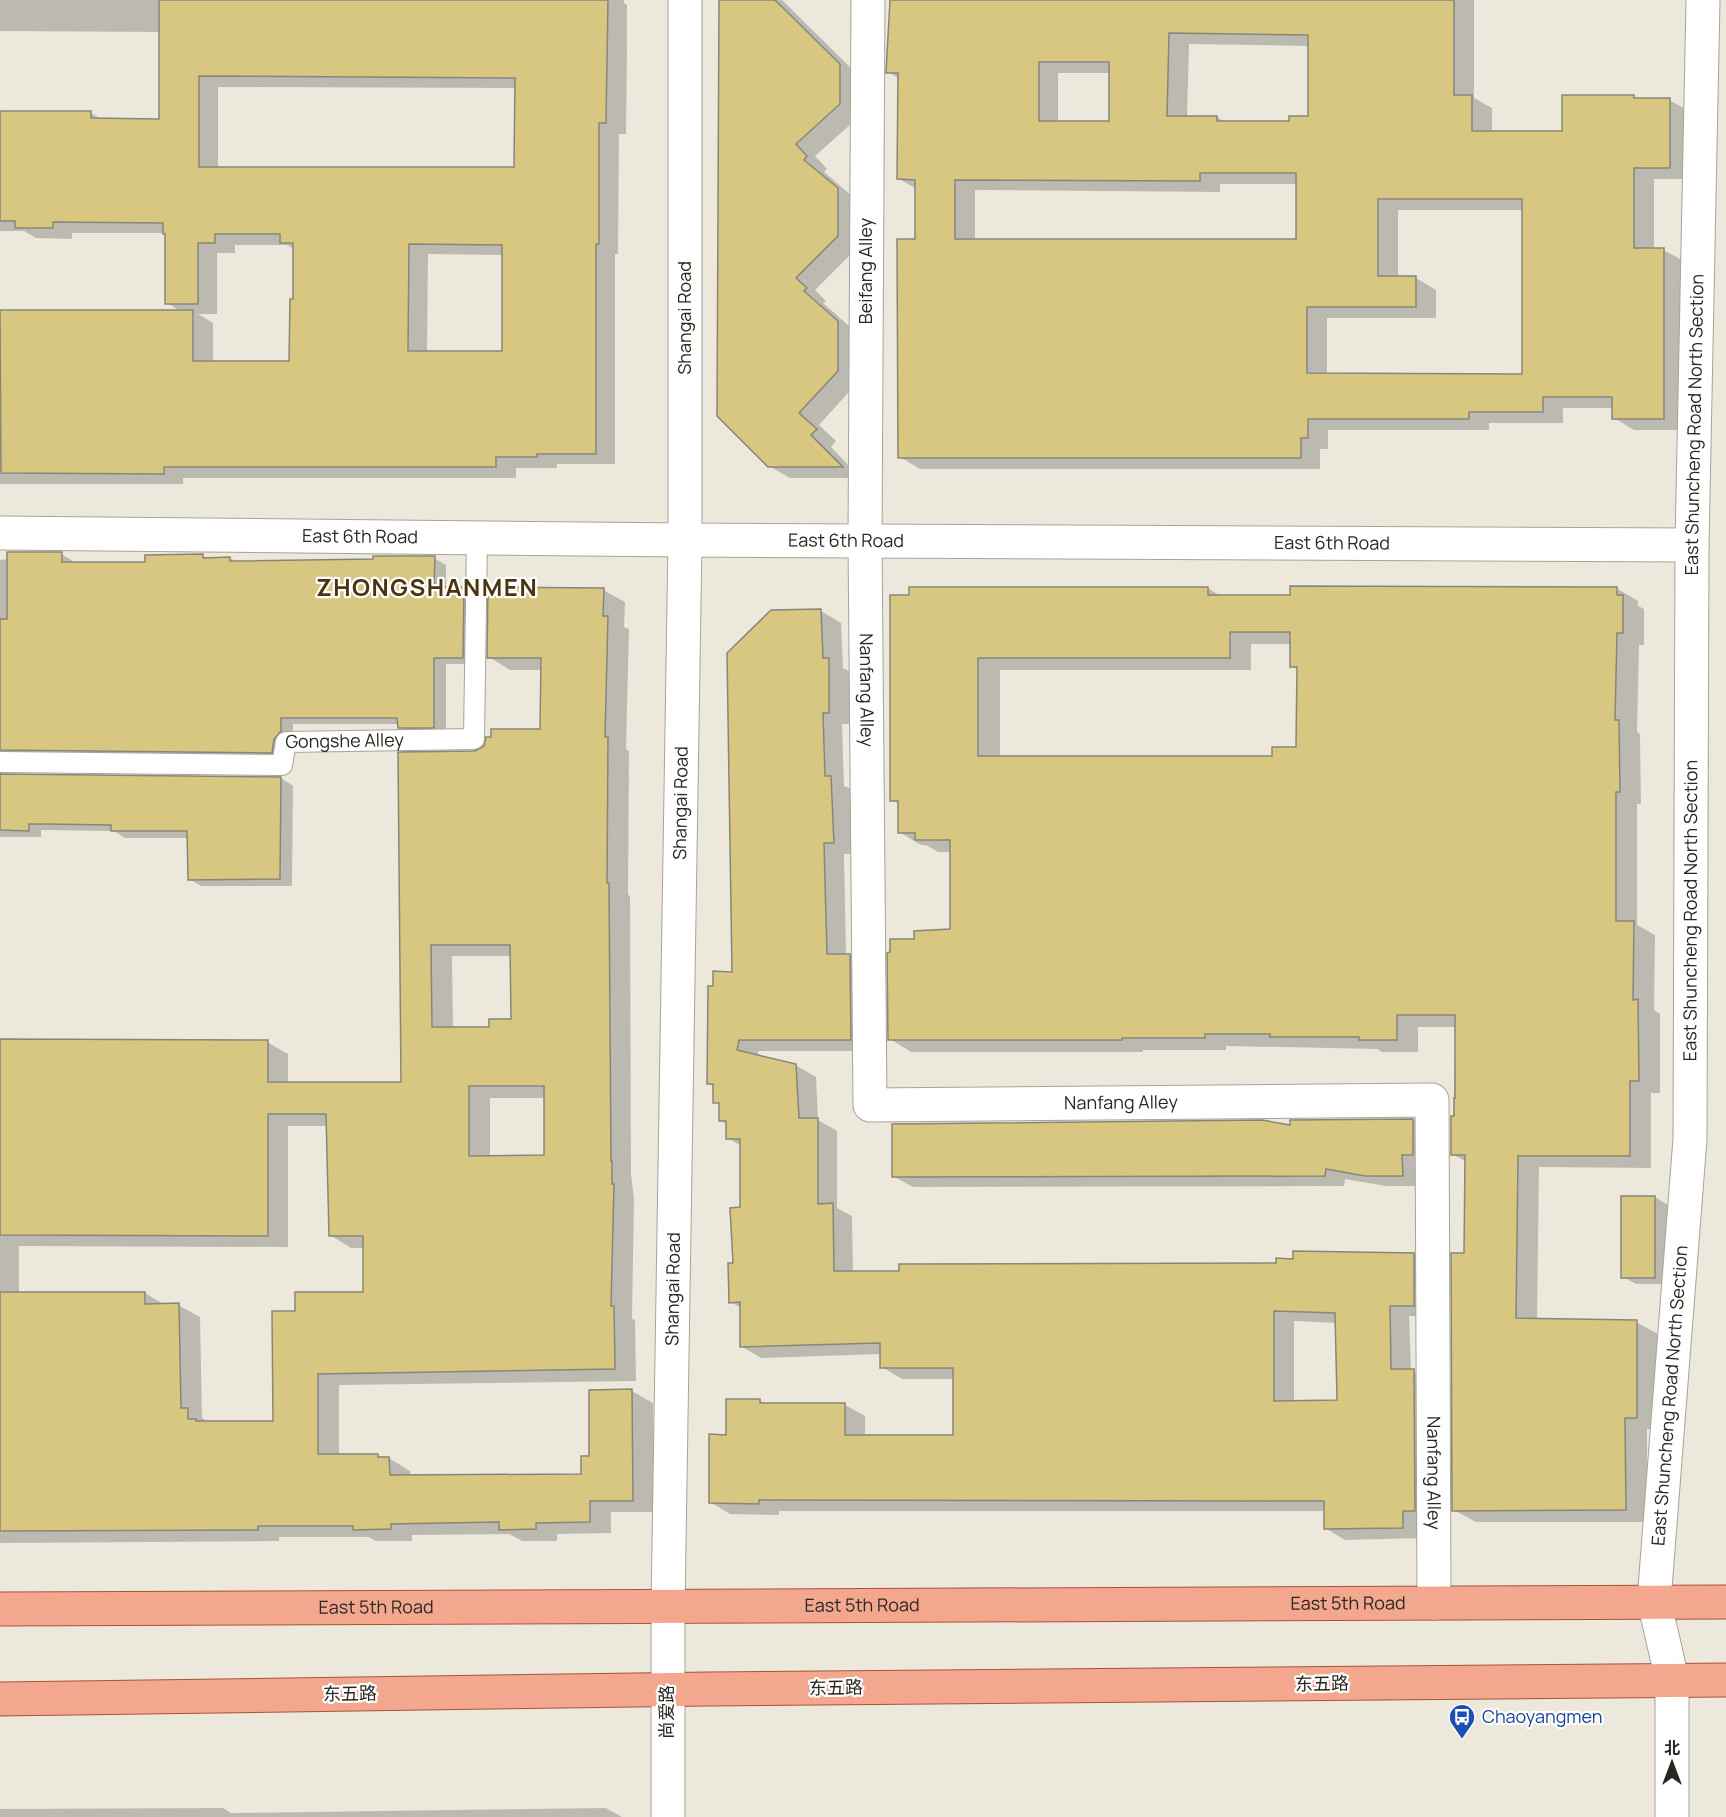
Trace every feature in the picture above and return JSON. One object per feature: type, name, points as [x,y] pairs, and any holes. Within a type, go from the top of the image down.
[{"type":"main road","name":"East 5th Road","points":[[0,1609],[1726,1602]]},
{"type":"main road","points":[[1672,1679],[1726,1680]]},
{"type":"main road","name":"东五路","points":[[0,1699],[1672,1679]]},
{"type":"street","name":"Shangai Road","points":[[668,1607],[685,540],[685,0]]},
{"type":"street","name":"Beifang Alley","points":[[865,541],[868,0]]},
{"type":"street","name":"East Shuncheng Road North Section","points":[[1672,1817],[1672,1679],[1654,1601],[1690,1139],[1692,545],[1703,0]]},
{"type":"street","name":"East 6th Road","points":[[0,533],[685,540],[1692,545]]},
{"type":"street","name":"Nanfang Alley","points":[[865,541],[870,1105],[1432,1100],[1434,1603]]},
{"type":"street","name":"尚爱路","points":[[668,1607],[668,1817]]},
{"type":"lane","name":"Gongshe Alley","points":[[0,762],[282,765],[286,742],[474,739],[477,538]]},
{"type":"building","points":[[159,0],[608,0],[606,123],[599,123],[599,244],[596,244],[596,454],[496,457],[496,467],[164,467],[164,474],[1,473],[0,310],[193,310],[193,361],[289,361],[290,299],[293,299],[293,243],[280,243],[280,234],[215,234],[215,243],[198,243],[198,304],[165,304],[163,223],[53,222],[53,228],[15,228],[15,221],[0,221],[0,111],[91,111],[91,118],[159,119]],"holes":[[[199,76],[515,78],[514,167],[199,167]],[[409,244],[502,245],[502,351],[408,351]]]},
{"type":"building","points":[[719,0],[775,0],[840,64],[840,104],[796,144],[807,156],[804,160],[838,188],[838,236],[796,278],[807,288],[804,291],[838,321],[838,371],[799,413],[817,429],[811,435],[843,467],[768,467],[717,416]]},
{"type":"building","points":[[890,0],[1454,0],[1454,95],[1472,95],[1472,131],[1562,131],[1562,95],[1634,95],[1634,98],[1670,98],[1670,168],[1634,168],[1634,248],[1664,248],[1664,419],[1612,419],[1612,397],[1543,397],[1543,412],[1469,412],[1469,419],[1308,419],[1308,438],[1301,438],[1301,458],[898,458],[897,239],[915,239],[915,180],[897,179],[898,73],[886,73]],"holes":[[[1169,33],[1308,35],[1308,116],[1289,116],[1289,121],[1217,121],[1217,116],[1167,116]],[[1039,62],[1109,62],[1109,121],[1039,121]],[[1200,173],[1296,173],[1296,239],[955,239],[955,180],[1200,181]],[[1378,199],[1522,199],[1522,374],[1307,373],[1307,307],[1416,307],[1416,276],[1378,276]]]},
{"type":"building","points":[[7,552],[62,552],[62,562],[145,562],[145,555],[203,554],[203,558],[230,557],[230,561],[435,556],[434,587],[464,587],[463,658],[434,658],[434,728],[398,728],[397,718],[281,718],[281,731],[274,739],[272,753],[0,750],[0,619],[7,619]]},
{"type":"building","points":[[1290,586],[1617,587],[1617,595],[1623,595],[1623,633],[1617,633],[1615,720],[1619,720],[1620,792],[1616,792],[1616,921],[1634,921],[1633,1000],[1638,999],[1639,1081],[1630,1081],[1630,1156],[1518,1156],[1516,1318],[1637,1320],[1637,1418],[1625,1418],[1626,1510],[1452,1511],[1451,1253],[1464,1253],[1465,1155],[1451,1155],[1451,1116],[1454,1116],[1455,1098],[1455,1015],[1397,1015],[1397,1040],[1359,1040],[1359,1037],[1270,1037],[1270,1034],[1205,1034],[1205,1038],[1122,1038],[1122,1040],[888,1040],[887,953],[890,952],[890,939],[914,939],[914,931],[950,929],[950,840],[915,840],[915,833],[898,833],[898,801],[890,801],[890,595],[909,595],[909,587],[1208,587],[1208,595],[1290,595]],"holes":[[[1230,632],[1290,632],[1290,667],[1297,667],[1296,747],[1272,747],[1272,756],[978,756],[978,658],[1230,658]]]},
{"type":"building","points":[[488,587],[604,588],[603,616],[608,616],[605,737],[608,737],[607,883],[609,883],[611,1161],[612,1184],[614,1184],[611,1306],[614,1306],[615,1369],[318,1374],[318,1454],[378,1454],[378,1457],[389,1457],[390,1475],[581,1474],[581,1456],[589,1456],[589,1390],[632,1389],[633,1501],[590,1501],[590,1522],[536,1523],[536,1529],[499,1530],[499,1522],[391,1524],[391,1529],[353,1530],[353,1526],[258,1526],[258,1530],[0,1531],[0,1292],[145,1292],[145,1304],[179,1303],[181,1408],[188,1408],[188,1419],[196,1419],[196,1421],[273,1421],[272,1311],[295,1311],[295,1292],[363,1292],[363,1236],[329,1236],[326,1114],[268,1114],[268,1236],[0,1235],[0,1039],[268,1040],[268,1082],[401,1082],[398,752],[475,751],[484,746],[486,737],[491,737],[491,729],[540,729],[541,658],[487,658]],"holes":[[[431,945],[510,945],[511,1019],[489,1019],[489,1027],[432,1027]],[[469,1086],[544,1086],[544,1155],[469,1156]]]},
{"type":"building","points":[[821,609],[823,658],[829,658],[829,713],[823,713],[825,776],[831,776],[834,843],[824,843],[827,954],[850,954],[851,1040],[739,1040],[737,1050],[796,1064],[799,1118],[818,1118],[818,1204],[833,1203],[834,1271],[899,1271],[899,1264],[1276,1263],[1276,1258],[1293,1259],[1293,1251],[1414,1253],[1414,1306],[1390,1306],[1391,1369],[1414,1369],[1415,1511],[1403,1511],[1403,1528],[1324,1529],[1324,1501],[759,1500],[759,1504],[709,1503],[709,1434],[726,1435],[726,1399],[760,1399],[760,1403],[845,1403],[845,1435],[953,1435],[953,1368],[880,1368],[880,1343],[740,1347],[740,1302],[729,1303],[728,1263],[733,1263],[730,1208],[740,1207],[740,1139],[726,1139],[726,1121],[719,1121],[719,1103],[713,1103],[713,1084],[707,1084],[708,986],[713,986],[713,971],[732,972],[727,653],[771,610]],"holes":[[[1274,1311],[1335,1313],[1337,1400],[1274,1401]]]},
{"type":"building","points":[[0,774],[281,777],[280,879],[188,880],[187,831],[111,831],[111,825],[46,824],[29,824],[29,831],[0,830]]},
{"type":"building","points":[[1413,1119],[1413,1155],[1402,1155],[1403,1176],[1365,1176],[1326,1169],[1325,1176],[892,1177],[892,1124],[1262,1120],[1290,1125],[1290,1120]]},
{"type":"building","points":[[1621,1196],[1655,1196],[1655,1278],[1621,1278]]},
{"type":"place","name":"Chaoyangmen","points":[[1462,1740]]},
{"type":"district","name":"ZHONGSHANMEN","points":[[427,588]]}]
